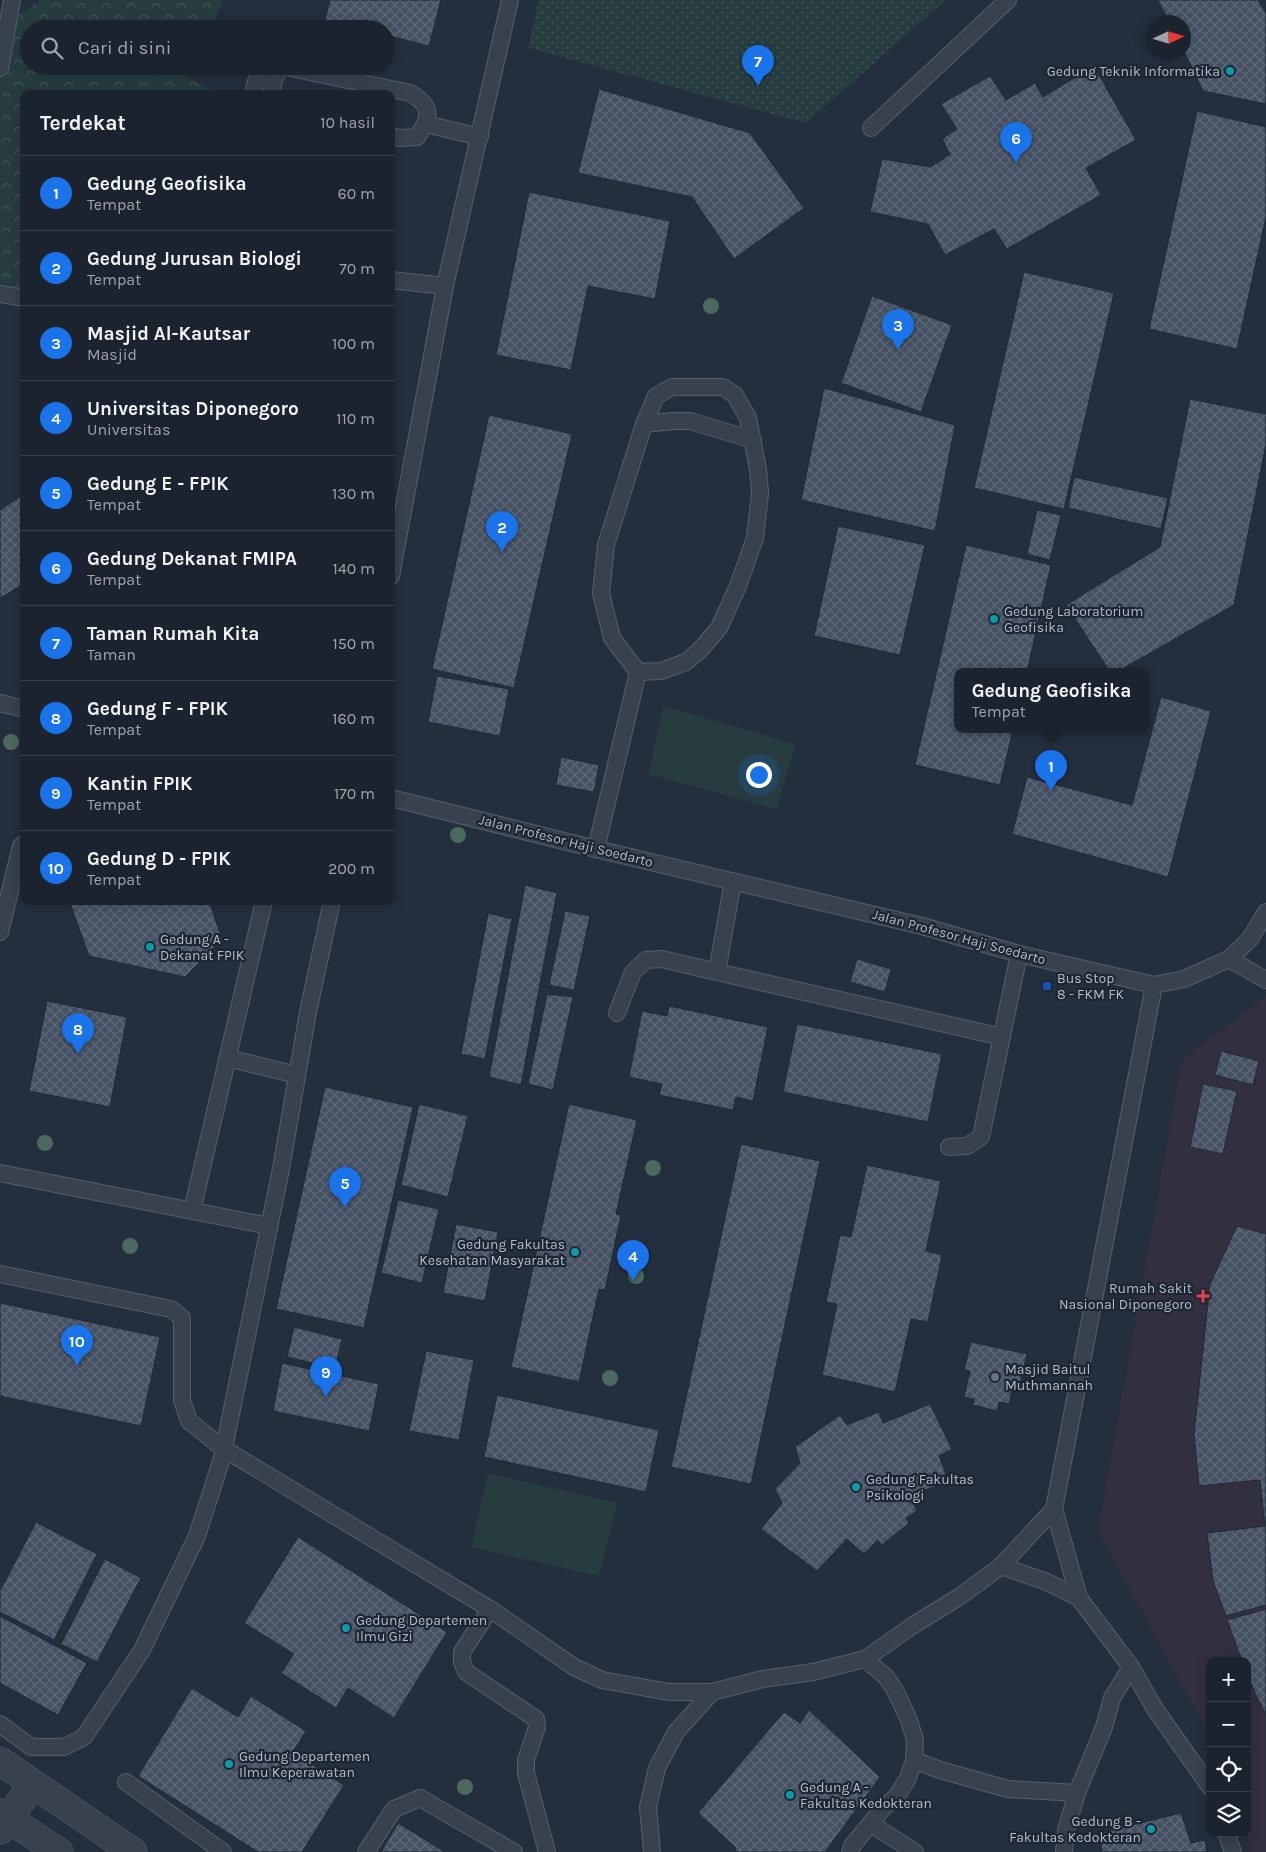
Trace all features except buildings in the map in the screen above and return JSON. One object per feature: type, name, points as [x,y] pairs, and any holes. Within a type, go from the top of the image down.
[{"type":"street","points":[[0,1761],[133,1852]]},
{"type":"street","points":[[33,1784],[3,1821],[59,1852]]},
{"type":"lane","points":[[0,68],[12,0]]},
{"type":"lane","points":[[395,555],[445,286],[510,0]]},
{"type":"lane","points":[[870,128],[1008,0]]},
{"type":"lane","points":[[253,90],[256,82],[265,80],[273,88],[277,75]]},
{"type":"lane","points":[[323,75],[392,90]]},
{"type":"lane","points":[[395,91],[410,94],[421,100],[427,108],[426,124],[417,137],[395,137]]},
{"type":"lane","points":[[426,124],[480,137]]},
{"type":"lane","points":[[395,280],[445,286]]},
{"type":"lane","points":[[0,294],[20,297]]},
{"type":"lane","points":[[672,388],[723,388],[735,395],[748,418],[753,440],[760,493],[755,538],[738,586],[719,628],[700,650],[686,662],[661,671],[638,672],[612,638],[601,593],[606,545],[644,424],[656,396],[672,388]]},
{"type":"lane","points":[[644,424],[690,421],[753,440]]},
{"type":"lane","points":[[596,849],[638,672]]},
{"type":"lane","points":[[0,703],[20,708]]},
{"type":"lane","name":"Jalan Profesor Haji Soedarto","points":[[395,799],[596,849],[922,926],[1019,954],[1154,984]]},
{"type":"lane","points":[[0,932],[20,850]]},
{"type":"lane","points":[[717,972],[733,881]]},
{"type":"lane","points":[[192,1211],[263,905]]},
{"type":"lane","points":[[0,1724],[31,1747],[64,1747],[84,1737],[142,1650],[198,1536],[224,1449],[281,1169],[308,1012],[331,905]]},
{"type":"lane","points":[[1206,1781],[1155,1709],[1131,1667],[1079,1598],[1054,1509],[1154,984],[1184,979],[1229,959],[1250,939],[1266,912]]},
{"type":"lane","points":[[949,1147],[967,1146],[981,1137],[1019,954]]},
{"type":"lane","points":[[617,1013],[633,972],[646,960],[662,959],[1002,1037]]},
{"type":"lane","points":[[1229,959],[1266,980]]},
{"type":"lane","points":[[228,1058],[297,1076]]},
{"type":"lane","points":[[0,1173],[269,1226]]},
{"type":"lane","points":[[0,1274],[170,1309],[182,1318],[182,1400],[190,1421],[224,1449],[490,1609],[574,1667],[602,1680],[669,1692],[712,1692],[763,1679],[813,1672],[866,1659],[915,1624],[959,1597],[1001,1566],[1054,1509]]},
{"type":"lane","points":[[1001,1566],[1047,1582],[1079,1598]]},
{"type":"lane","points":[[490,1609],[462,1652],[462,1662],[466,1672],[536,1720],[537,1728],[526,1760],[526,1773],[547,1852]]},
{"type":"lane","points":[[850,1852],[852,1846],[883,1808],[897,1796],[908,1778],[914,1760],[915,1740],[909,1720],[895,1690],[886,1677],[866,1659]]},
{"type":"lane","points":[[1064,1852],[1066,1830],[1077,1793],[1104,1727],[1112,1698],[1131,1667]]},
{"type":"lane","points":[[652,1852],[648,1807],[657,1768],[676,1732],[712,1692]]},
{"type":"lane","points":[[914,1760],[940,1770],[1008,1789],[1077,1793]]},
{"type":"lane","points":[[126,1782],[223,1852]]},
{"type":"lane","points":[[366,1852],[394,1810],[420,1798],[514,1852]]},
{"type":"lane","points":[[871,1824],[915,1852]]},
{"type":"lane","points":[[1227,1837],[1233,1852]]},
{"type":"shaded area","name":"Rumah Sakit Nasional Diponegoro","points":[[1266,997],[1266,1852],[1252,1852],[1247,1837],[1251,1837],[1251,1657],[1206,1657],[1206,1729],[1098,1531],[1182,1060]]},
{"type":"green space","points":[[40,0],[223,0],[214,20],[20,20],[20,75],[189,75],[188,78],[211,90],[20,90],[20,293],[0,290],[0,29]]},
{"type":"green space","points":[[539,0],[946,0],[806,123],[528,48]]},
{"type":"green space","points":[[663,706],[795,744],[777,809],[649,774]]},
{"type":"green space","points":[[488,1473],[617,1503],[599,1576],[471,1547]]},
{"type":"place","name":"Gedung Teknik Informatika","points":[[1230,71]]},
{"type":"place","name":"Taman Rumah Kita","points":[[758,86]]},
{"type":"place","name":"Gedung Dekanat FMIPA","points":[[1016,163]]},
{"type":"place","name":"Masjid Al-Kautsar","points":[[898,350]]},
{"type":"place","name":"Gedung Jurusan Biologi","points":[[502,552]]},
{"type":"place","name":"Gedung Laboratorium Geofisika","points":[[994,619]]},
{"type":"place","name":"Gedung Geofisika","points":[[1051,791]]},
{"type":"place","name":"Gedung A - Dekanat FPIK","points":[[150,947]]},
{"type":"place","name":"Bus Stop 8 - FKM FK","points":[[1047,986]]},
{"type":"place","name":"Gedung F - FPIK","points":[[78,1054]]},
{"type":"place","name":"Gedung E - FPIK","points":[[345,1208]]},
{"type":"place","name":"Gedung Fakultas Kesehatan Masyarakat","points":[[575,1252]]},
{"type":"place","name":"Universitas Diponegoro","points":[[633,1281]]},
{"type":"place","name":"Rumah Sakit Nasional Diponegoro","points":[[1203,1296]]},
{"type":"place","name":"Gedung D - FPIK","points":[[77,1366]]},
{"type":"place","name":"Masjid Baitul Muthmannah","points":[[995,1377]]},
{"type":"place","name":"Kantin FPIK","points":[[326,1397]]},
{"type":"place","name":"Gedung Fakultas Psikologi","points":[[856,1487]]},
{"type":"place","name":"Gedung Departemen Ilmu Gizi","points":[[346,1628]]},
{"type":"place","name":"Gedung Departemen Ilmu Keperawatan","points":[[229,1764]]},
{"type":"place","name":"Gedung A - Fakultas Kedokteran","points":[[790,1795]]},
{"type":"place","name":"Gedung B - Fakultas Kedokteran","points":[[1151,1829]]}]
